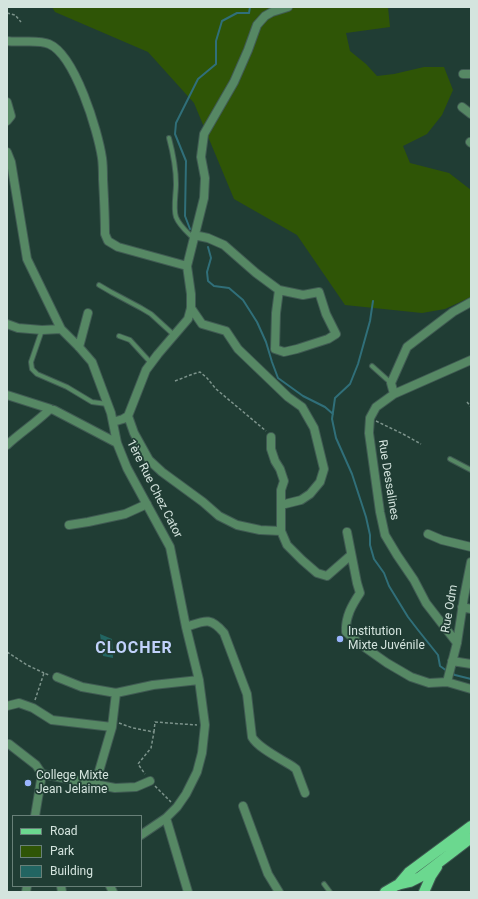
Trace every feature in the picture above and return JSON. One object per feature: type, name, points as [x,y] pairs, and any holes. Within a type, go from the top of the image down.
[{"type":"main road","points":[[384,892],[410,877],[419,866],[471,826]]},
{"type":"main road","points":[[410,877],[420,877],[471,838]]},
{"type":"main road","points":[[422,892],[440,861]]},
{"type":"main road","points":[[419,866],[422,892]]},
{"type":"main road","points":[[410,877],[410,892]]},
{"type":"street","points":[[281,531],[260,530],[237,525],[219,516],[203,502],[162,472],[150,460],[134,433],[128,416],[146,370],[188,319],[191,308],[191,294],[187,266],[204,198],[205,178],[201,156],[204,134],[234,82],[257,25],[265,16],[288,7]]},
{"type":"street","points":[[7,41],[43,42],[51,44],[61,52],[77,78],[94,121],[103,160],[106,234],[108,240],[118,247],[187,266]]},
{"type":"street","points":[[7,102],[11,116],[7,121]]},
{"type":"street","points":[[462,107],[471,114]]},
{"type":"street","name":"1ère Rue Chez Cator","points":[[7,152],[11,162],[27,259],[61,329],[80,347],[92,362],[111,413],[117,443],[127,468],[148,504],[170,547],[186,627],[199,680],[205,725],[202,753],[197,772],[186,794],[177,807],[166,818],[142,834]]},
{"type":"street","points":[[194,234],[224,245],[256,273],[279,290],[303,295],[319,292],[326,314],[336,334],[328,339],[297,349],[284,352],[275,349],[276,314],[279,290]]},
{"type":"street","points":[[394,394],[391,383],[407,347],[453,312],[471,302]]},
{"type":"street","points":[[191,308],[202,324],[226,331],[238,349],[288,397],[302,408],[314,428],[324,469],[320,482],[310,494],[301,500],[281,505]]},
{"type":"street","points":[[80,347],[88,313]]},
{"type":"street","points":[[7,324],[18,328],[42,330],[61,329]]},
{"type":"street","points":[[370,418],[376,407],[394,394],[471,360]]},
{"type":"street","points":[[7,395],[50,409],[117,443]]},
{"type":"street","points":[[7,445],[50,409]]},
{"type":"street","points":[[113,422],[128,416]]},
{"type":"street","name":"Rue Dessalines","points":[[370,418],[369,433],[380,512],[385,535],[414,580],[426,603],[457,643]]},
{"type":"street","points":[[271,437],[271,449],[274,461],[280,469],[284,482],[281,490],[281,531],[287,545],[317,573],[327,576],[351,555]]},
{"type":"street","points":[[69,526],[125,514],[148,504]]},
{"type":"street","points":[[347,532],[360,593],[350,608],[345,625],[346,632],[387,663],[411,677],[428,683],[447,682],[471,689]]},
{"type":"street","points":[[428,534],[442,540],[471,548]]},
{"type":"street","name":"Rue Odm","points":[[447,682],[457,643],[462,607],[471,562]]},
{"type":"street","points":[[462,607],[471,609]]},
{"type":"street","points":[[186,627],[207,620],[213,622],[224,633],[247,694],[252,737],[254,741],[296,769],[305,794]]},
{"type":"street","points":[[452,661],[471,664]]},
{"type":"street","points":[[57,677],[82,686],[116,693],[153,685],[199,680]]},
{"type":"street","points":[[95,785],[112,724],[116,693]]},
{"type":"street","points":[[7,706],[19,703],[33,708],[52,720],[112,724]]},
{"type":"street","points":[[9,744],[36,765],[42,774],[34,815]]},
{"type":"street","points":[[42,774],[115,788],[136,787],[150,781]]},
{"type":"street","points":[[243,806],[268,874],[279,892]]},
{"type":"street","points":[[166,818],[188,892]]},
{"type":"lane","points":[[169,138],[174,159],[176,216],[181,225],[192,236],[194,234]]},
{"type":"lane","points":[[99,285],[151,314],[174,335]]},
{"type":"lane","points":[[42,330],[31,362],[32,369],[37,374],[67,387],[92,402],[107,404]]},
{"type":"lane","points":[[119,336],[130,340],[151,363]]},
{"type":"lane","points":[[372,366],[391,383]]},
{"type":"lane","points":[[450,459],[471,470]]},
{"type":"lane","points":[[324,884],[330,892]]},
{"type":"path","points":[[7,13],[15,15],[21,22]]},
{"type":"path","points":[[175,381],[200,372],[216,389],[264,429],[271,437]]},
{"type":"path","points":[[467,402],[471,407]]},
{"type":"path","points":[[370,418],[421,444]]},
{"type":"path","points":[[7,652],[27,665],[57,677]]},
{"type":"path","points":[[33,708],[44,673]]},
{"type":"path","points":[[177,807],[150,781],[138,764],[151,748],[155,722],[205,725]]},
{"type":"path","points":[[112,724],[154,732]]},
{"type":"green space","points":[[52,7],[388,7],[390,27],[346,33],[350,51],[366,64],[377,76],[394,74],[424,67],[444,67],[453,90],[442,115],[427,134],[403,146],[410,163],[449,173],[471,190],[471,297],[445,309],[422,313],[345,305],[297,235],[234,199],[194,103],[148,52],[55,12]]},
{"type":"building","points":[[100,634],[112,639],[113,658],[103,656]]},
{"type":"waterway","points":[[190,229],[185,216],[186,161],[175,134],[176,123],[198,79],[216,64],[216,41],[222,21],[237,13],[249,13],[250,7]]},
{"type":"waterway","points":[[208,247],[211,258],[207,272],[208,281],[214,286],[229,288],[243,300],[257,322],[266,342],[278,378],[303,396],[325,407],[333,414]]},
{"type":"waterway","points":[[373,301],[370,321],[358,364],[350,384],[335,398],[332,419],[336,438],[352,474],[366,517],[370,535],[370,545],[374,559],[384,573],[389,586],[408,617],[438,655],[440,666],[447,671]]},
{"type":"waterway","points":[[451,673],[471,679]]},
{"type":"place","name":"Institution Mixte Juvénile","points":[[340,639]]},
{"type":"place","name":"College Mixte Jean Jelaime","points":[[28,783]]},
{"type":"district","name":"CLOCHER","points":[[134,649]]}]
